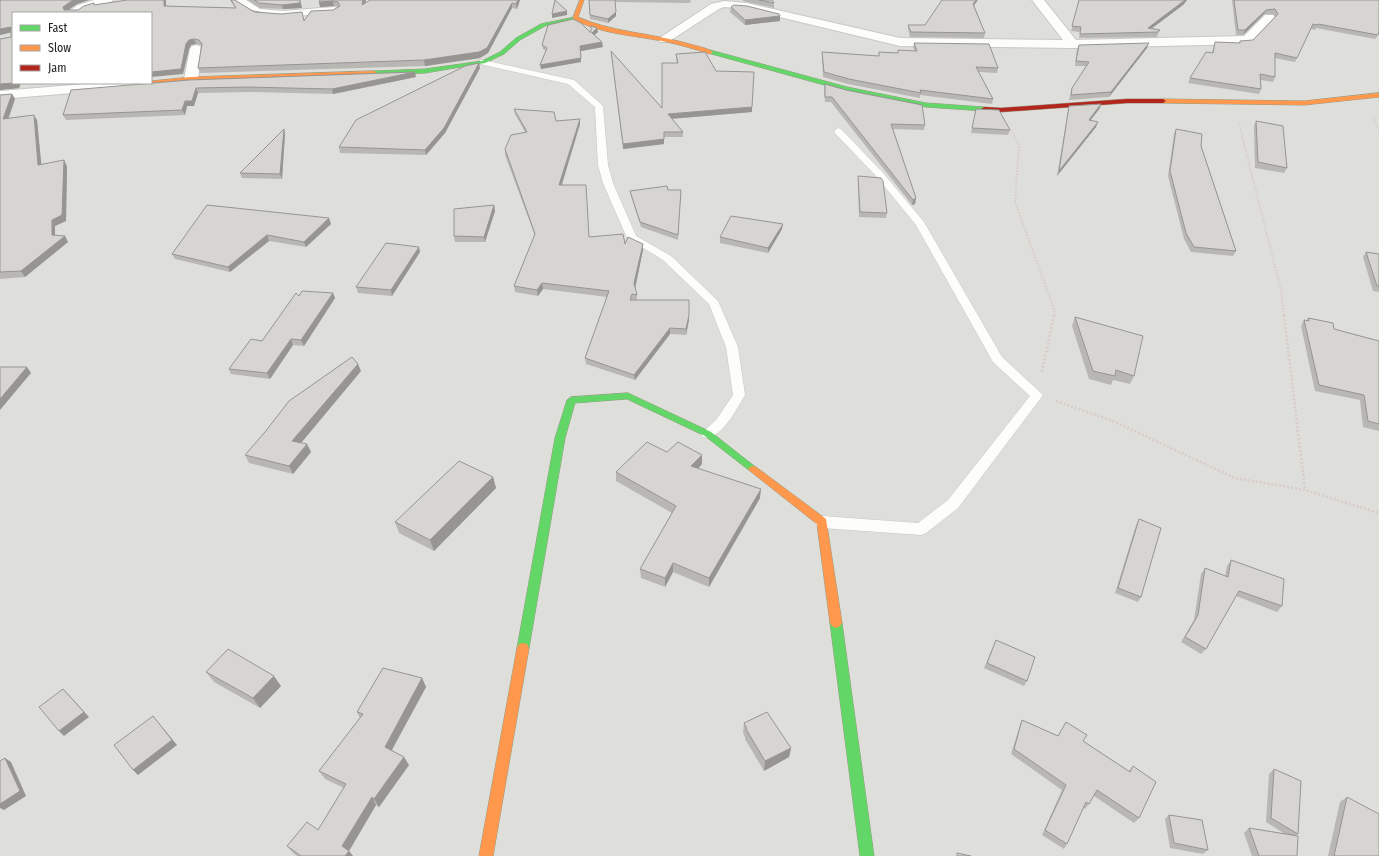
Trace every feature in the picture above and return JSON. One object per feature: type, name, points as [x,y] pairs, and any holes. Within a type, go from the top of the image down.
[{"type":"street","points":[[74,12],[82,7],[106,0]]},
{"type":"street","points":[[238,0],[257,12],[283,14],[334,10]]},
{"type":"street","points":[[575,18],[582,0]]},
{"type":"street","points":[[1038,0],[1073,44]]},
{"type":"street","points":[[664,39],[715,6],[724,4],[747,6],[900,42],[1073,44],[1247,40],[1269,17]]},
{"type":"street","points":[[152,82],[191,79],[425,71],[483,62],[502,53],[518,39],[543,25],[575,18],[587,24],[625,33],[664,39],[846,89],[926,104],[1001,110],[1127,101],[1304,103],[1379,95]]},
{"type":"street","points":[[191,79],[196,49]]},
{"type":"street","points":[[0,95],[134,84]]},
{"type":"street","points":[[486,856],[560,438],[571,400],[628,396],[708,434],[822,522],[867,856]]},
{"type":"lane","points":[[483,62],[571,82],[599,106],[603,166],[608,183],[632,238],[667,258],[714,303],[732,347],[739,395],[721,423],[708,434]]},
{"type":"lane","points":[[822,522],[922,529],[953,504],[1037,395],[997,359],[920,224],[880,175],[838,132]]},
{"type":"path","points":[[1234,102],[1281,290],[1305,490]]},
{"type":"path","points":[[1001,110],[1019,145],[1015,202],[1055,312],[1037,395],[1113,421],[1235,478],[1305,490],[1379,513]]},
{"type":"path","points":[[1372,112],[1379,130]]},
{"type":"shaded area","points":[[0,0],[1379,0],[1379,856],[0,856]]},
{"type":"building","points":[[0,0],[73,0],[63,7],[64,10],[78,10],[84,6],[94,3],[94,5],[127,0],[164,0],[164,6],[236,8],[231,0],[235,0],[255,12],[281,14],[302,12],[304,21],[311,11],[333,10],[340,6],[338,2],[319,2],[320,0],[363,0],[362,5],[370,0],[518,0],[516,4],[512,3],[487,48],[479,52],[424,60],[198,68],[202,44],[199,40],[194,39],[189,40],[186,44],[181,69],[152,72],[152,12],[12,12],[12,83],[0,84],[0,39],[11,37],[11,27],[0,29]]},
{"type":"building","points":[[254,0],[300,0],[300,3],[282,5],[259,3]]},
{"type":"building","points":[[555,0],[567,11],[552,14]]},
{"type":"building","points":[[589,0],[615,0],[616,12],[608,19],[590,15]]},
{"type":"building","points":[[759,0],[772,0],[774,3]]},
{"type":"building","points":[[942,0],[976,0],[973,4],[985,33],[911,32],[908,25],[925,25]]},
{"type":"building","points":[[1079,0],[1185,0],[1148,28],[1160,30],[1158,32],[1080,34],[1081,27],[1072,26]]},
{"type":"building","points":[[1234,0],[1379,0],[1379,31],[1378,35],[1313,24],[1297,58],[1275,53],[1275,77],[1260,74],[1261,89],[1190,78],[1206,52],[1213,53],[1215,42],[1240,43],[1240,41],[1253,40],[1278,14],[1275,9],[1266,10],[1245,30],[1238,30]]},
{"type":"building","points":[[734,5],[747,6],[779,14],[780,16],[745,20],[731,7]]},
{"type":"building","points":[[573,19],[581,23],[591,33],[591,26],[597,28],[592,33],[602,42],[580,46],[581,58],[540,65],[547,48],[542,45],[548,25]]},
{"type":"building","points":[[914,43],[989,44],[998,68],[976,67],[993,99],[920,90],[921,93],[849,79],[824,72],[822,52],[879,56],[879,52],[898,53],[898,50],[917,51]]},
{"type":"building","points":[[1149,43],[1111,92],[1071,95],[1072,88],[1089,62],[1076,61],[1079,45]]},
{"type":"building","points":[[611,51],[662,108],[662,63],[678,63],[676,54],[705,52],[716,71],[754,72],[752,107],[668,114],[683,132],[664,132],[664,139],[623,144]]},
{"type":"building","points":[[479,63],[444,128],[425,150],[339,147],[356,120],[465,66]]},
{"type":"building","points":[[415,72],[332,89],[247,87],[196,88],[192,101],[185,101],[182,110],[63,115],[71,90],[189,80]]},
{"type":"building","points":[[825,84],[846,90],[922,105],[925,125],[891,124],[916,198],[913,200],[832,97],[825,97]]},
{"type":"building","points":[[12,94],[3,119],[34,115],[38,165],[64,160],[62,215],[52,220],[52,235],[65,236],[21,271],[0,272],[0,95]]},
{"type":"building","points":[[1101,104],[1089,120],[1098,122],[1059,171],[1069,106]]},
{"type":"building","points":[[514,109],[554,112],[556,121],[580,119],[559,185],[586,185],[589,237],[623,234],[625,244],[628,237],[643,244],[634,283],[637,295],[632,294],[630,300],[689,300],[689,315],[686,329],[670,328],[634,375],[585,358],[609,291],[542,283],[537,290],[514,286],[535,234],[505,149],[511,135],[527,132]]},
{"type":"building","points":[[976,109],[999,110],[1010,130],[972,128]]},
{"type":"building","points":[[1256,121],[1283,126],[1287,168],[1258,162]]},
{"type":"building","points":[[284,129],[280,174],[240,173]]},
{"type":"building","points":[[1176,129],[1202,134],[1201,146],[1236,251],[1194,247],[1186,233],[1170,171]]},
{"type":"building","points":[[858,176],[881,178],[883,181],[887,213],[860,212]]},
{"type":"building","points":[[667,186],[668,190],[681,190],[678,235],[640,222],[630,191]]},
{"type":"building","points":[[207,205],[329,218],[304,242],[267,235],[228,267],[172,254]]},
{"type":"building","points":[[494,205],[484,237],[454,236],[454,209]]},
{"type":"building","points":[[731,216],[783,224],[768,248],[720,237]]},
{"type":"building","points":[[386,243],[419,247],[391,290],[356,287]]},
{"type":"building","points":[[1366,252],[1379,254],[1379,286],[1377,286]]},
{"type":"building","points":[[302,291],[333,293],[301,340],[291,339],[267,373],[229,369],[251,339],[262,341],[296,293],[299,296]]},
{"type":"building","points":[[1075,317],[1143,336],[1134,376],[1116,370],[1115,376],[1093,371]]},
{"type":"building","points":[[1308,318],[1333,323],[1334,329],[1379,341],[1379,424],[1368,421],[1364,395],[1319,385],[1304,320],[1309,321]]},
{"type":"building","points":[[352,357],[358,364],[292,441],[307,444],[289,466],[245,455],[289,401]]},
{"type":"building","points":[[0,367],[27,367],[0,399]]},
{"type":"building","points":[[647,442],[667,452],[678,442],[702,455],[691,466],[761,489],[709,578],[673,563],[665,578],[640,569],[676,506],[616,472]]},
{"type":"building","points":[[459,461],[493,477],[430,540],[395,522]]},
{"type":"building","points":[[1139,519],[1161,528],[1141,597],[1118,588]]},
{"type":"building","points":[[1231,560],[1284,579],[1282,606],[1239,591],[1206,649],[1185,637],[1198,615],[1205,568],[1228,577]]},
{"type":"building","points":[[996,640],[1035,657],[1027,681],[987,663]]},
{"type":"building","points":[[228,649],[274,676],[253,698],[206,672]]},
{"type":"building","points":[[383,668],[422,678],[385,747],[404,757],[374,799],[372,797],[342,846],[349,851],[345,856],[301,856],[287,846],[307,822],[318,830],[346,784],[319,771],[363,714],[357,712]]},
{"type":"building","points":[[63,689],[84,712],[59,731],[39,707]]},
{"type":"building","points":[[767,712],[791,748],[765,761],[744,723]]},
{"type":"building","points":[[153,716],[172,740],[133,770],[114,745]]},
{"type":"building","points":[[1022,720],[1058,736],[1066,722],[1087,735],[1083,741],[1130,772],[1133,766],[1156,782],[1139,818],[1097,790],[1089,804],[1086,802],[1067,844],[1045,830],[1066,785],[1014,749]]},
{"type":"building","points":[[5,758],[20,791],[0,804],[0,761]]},
{"type":"building","points":[[1274,769],[1301,781],[1298,834],[1271,818]]},
{"type":"building","points":[[1347,797],[1379,814],[1379,856],[1334,856]]},
{"type":"building","points":[[1169,815],[1202,820],[1208,850],[1174,843]]},
{"type":"building","points":[[1249,828],[1298,836],[1297,856],[1259,856]]},
{"type":"building","points":[[957,853],[971,856],[957,856]]},
{"type":"traffic: fast","points":[[374,73],[425,71],[483,62],[502,53],[518,39],[543,25],[575,18]]},
{"type":"traffic: fast","points":[[710,52],[846,89],[926,105],[984,109]]},
{"type":"traffic: fast","points":[[523,648],[560,438],[571,400],[628,396],[708,434],[753,469]]},
{"type":"traffic: fast","points":[[836,623],[867,856]]},
{"type":"traffic: slow","points":[[582,0],[575,18],[618,32],[662,39],[710,52]]},
{"type":"traffic: slow","points":[[152,83],[191,79],[374,73]]},
{"type":"traffic: slow","points":[[1163,101],[1304,103],[1379,95]]},
{"type":"traffic: slow","points":[[753,469],[822,522],[836,623]]},
{"type":"traffic: slow","points":[[486,856],[523,648]]},
{"type":"traffic: jam","points":[[984,109],[1001,110],[1127,101],[1163,101]]}]
